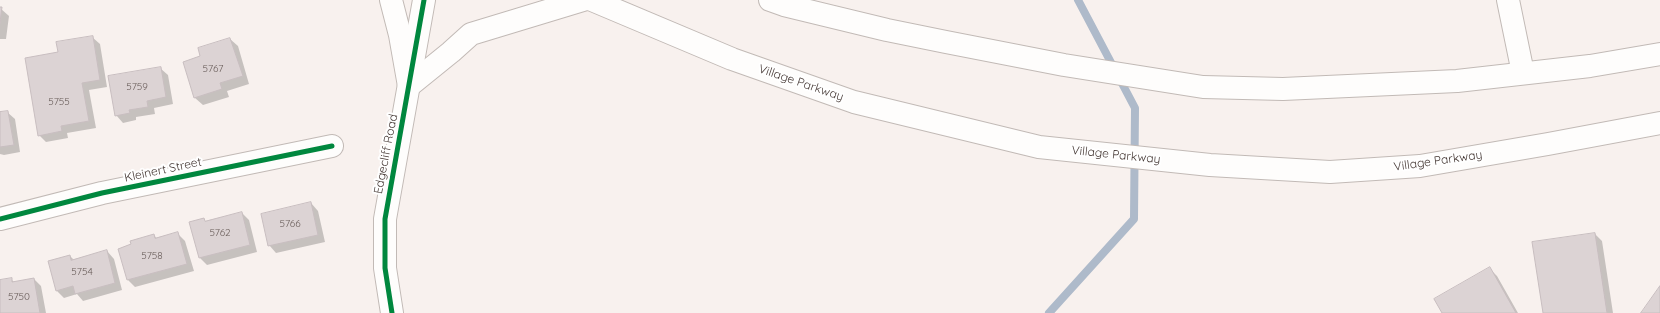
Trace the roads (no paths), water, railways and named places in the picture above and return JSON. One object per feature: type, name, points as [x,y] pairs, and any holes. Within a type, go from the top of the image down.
[{"type":"main road","points":[[391,0],[400,35],[410,86],[452,52],[471,34],[583,0]]},
{"type":"main road","name":"Edgecliff Road","points":[[392,313],[385,268],[385,219],[410,86],[424,0]]},
{"type":"main road","name":"Village Parkway","points":[[592,0],[732,59],[854,102],[1039,147],[1210,165],[1330,172],[1420,166],[1660,123]]},
{"type":"main road","points":[[770,0],[784,5],[887,30],[1064,65],[1203,87],[1290,88],[1457,81],[1590,66],[1660,54]]},
{"type":"main road","points":[[1508,0],[1523,73]]},
{"type":"main road","name":"Kleinert Street","points":[[0,219],[102,193],[332,146]]},
{"type":"waterway","points":[[1049,313],[1134,219],[1135,108],[1078,0]]}]
